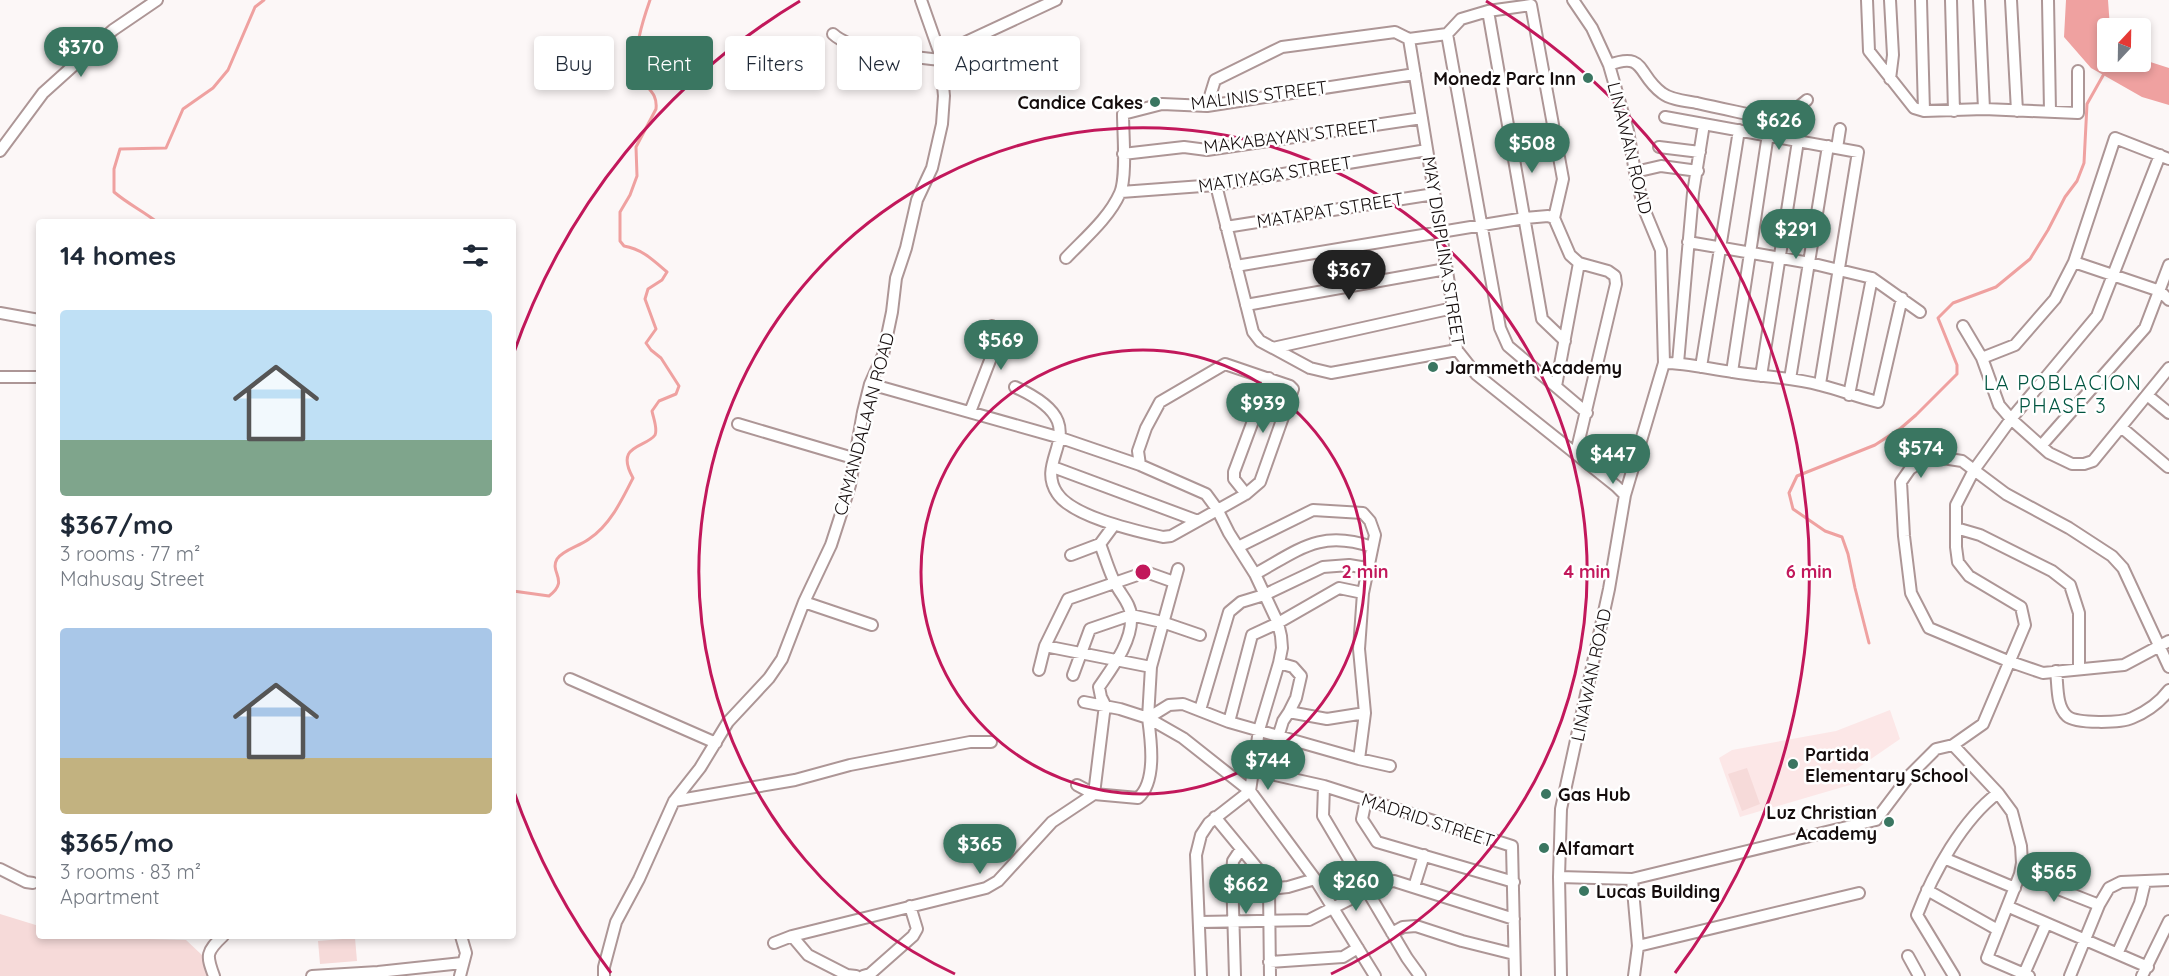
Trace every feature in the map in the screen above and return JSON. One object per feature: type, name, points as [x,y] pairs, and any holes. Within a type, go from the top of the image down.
[{"type":"street","points":[[0,151],[43,93],[113,30],[157,0]]},
{"type":"street","name":"CAMANDALAAN ROAD","points":[[921,0],[934,39]]},
{"type":"street","points":[[983,36],[1056,0]]},
{"type":"street","name":"LINAWAN ROAD","points":[[1561,976],[1559,877],[1562,809],[1609,589],[1625,495],[1664,363],[1661,250],[1644,209],[1628,131],[1609,65],[1592,28],[1574,0]]},
{"type":"street","points":[[1867,0],[1869,51],[1914,108],[1924,111],[2078,112],[2078,70]]},
{"type":"street","points":[[1890,0],[1893,55],[1890,79]]},
{"type":"street","points":[[1921,0],[1924,111]]},
{"type":"street","points":[[1951,0],[1954,111]]},
{"type":"street","points":[[1979,0],[1984,110]]},
{"type":"street","points":[[2011,0],[2016,111]]},
{"type":"street","points":[[2048,0],[2050,111]]},
{"type":"street","points":[[1207,106],[1215,80],[1282,47],[1395,32],[1409,39],[1447,34],[1461,19],[1488,11],[1531,5],[1563,179],[1554,218],[1570,255],[1579,263],[1608,271],[1615,276],[1616,284],[1576,453]]},
{"type":"street","points":[[1488,11],[1542,319],[1565,341]]},
{"type":"street","points":[[833,34],[859,46],[896,55],[934,57]]},
{"type":"street","points":[[1447,34],[1500,328],[1508,346],[1587,412]]},
{"type":"street","name":"MAY DISIPLINA STREET","points":[[1409,39],[1453,308],[1457,350],[1476,374],[1625,495]]},
{"type":"street","points":[[1609,65],[1623,59],[1632,60],[1637,63],[1648,81],[1663,94],[1774,120],[1785,118],[1807,100]]},
{"type":"street","name":"MALINIS STREET","points":[[1121,192],[1123,114],[1162,104],[1207,106],[1415,74]]},
{"type":"street","name":"CAMANDALAAN ROAD","points":[[604,976],[615,922],[639,879],[674,801],[716,744],[728,722],[769,678],[782,659],[804,602],[831,545],[850,485],[853,458],[870,384],[883,356],[896,278],[906,248],[917,200],[932,168],[942,124],[943,90]]},
{"type":"street","points":[[1665,117],[1858,152],[1820,384]]},
{"type":"street","name":"MAKABAYAN STREET","points":[[1123,154],[1184,147],[1207,150],[1422,118]]},
{"type":"street","points":[[1678,363],[1688,242],[1704,124]]},
{"type":"street","points":[[1790,379],[1833,147],[1840,129]]},
{"type":"street","points":[[1701,367],[1739,130]]},
{"type":"street","points":[[1732,372],[1768,134]]},
{"type":"street","points":[[1559,877],[1632,879],[1876,820],[1910,775],[1936,748],[1953,745],[1983,724],[2025,625],[2021,607],[1969,576],[1958,562],[1956,505],[1974,470],[2011,419],[2097,316],[2164,157],[2115,138],[2074,262],[2055,299],[2015,345],[1982,358]]},
{"type":"street","points":[[1761,376],[1798,141]]},
{"type":"street","points":[[1659,147],[1700,152]]},
{"type":"street","name":"MATIYAGA STREET","points":[[1121,192],[1216,185],[1427,150]]},
{"type":"street","points":[[1635,172],[1661,166],[1698,171]]},
{"type":"street","points":[[1216,185],[1253,332],[1260,340],[1310,368],[1331,373],[1457,350]]},
{"type":"street","points":[[1066,258],[1109,211],[1121,192]]},
{"type":"street","name":"MATAPAT STREET","points":[[1226,227],[1434,194]]},
{"type":"street","points":[[1236,266],[1525,218],[1548,216],[1554,218]]},
{"type":"street","points":[[1688,242],[1810,263],[1872,278],[1920,312]]},
{"type":"street","points":[[2074,262],[2160,291],[2169,300]]},
{"type":"street","points":[[1556,386],[1579,263]]},
{"type":"street","points":[[2041,446],[2145,328],[2169,265]]},
{"type":"street","points":[[1246,305],[1446,269]]},
{"type":"street","points":[[1849,395],[1872,278]]},
{"type":"street","points":[[1664,363],[1678,363],[1820,384],[1849,395],[1878,402],[1902,298]]},
{"type":"street","points":[[1273,348],[1453,308]]},
{"type":"street","points":[[0,313],[36,319]]},
{"type":"street","points":[[970,412],[994,350],[992,326]]},
{"type":"street","points":[[1963,326],[1982,358],[1999,405],[2049,453],[2072,464],[2093,461],[2169,368]]},
{"type":"street","points":[[1015,387],[1035,396],[1049,408],[1059,422],[1061,438],[1052,480],[1056,493],[1069,506],[1114,525],[1163,537],[1171,536],[1246,494],[1260,482],[1293,389],[1269,378],[1225,364],[1160,402],[1146,428],[1138,451],[1140,465]]},
{"type":"street","points":[[0,378],[36,377]]},
{"type":"street","points":[[1246,494],[1234,479],[1234,471],[1269,378]]},
{"type":"street","points":[[870,384],[1061,438],[1140,465],[1206,494],[1255,574],[1278,623],[1282,648],[1258,730],[1250,791],[1215,817],[1201,835],[1196,855],[1201,976]]},
{"type":"street","points":[[2147,394],[2169,413]]},
{"type":"street","points":[[738,424],[853,458]]},
{"type":"street","points":[[2121,427],[2168,467]]},
{"type":"street","points":[[2169,641],[2158,647],[2124,665],[2043,673],[1929,628],[1911,593],[1904,536],[1901,482],[1910,469],[1930,456],[1962,461],[2006,494],[2068,528],[2112,556],[2123,568],[2158,647],[2169,666]]},
{"type":"street","points":[[1053,467],[1198,521]]},
{"type":"street","points":[[1238,547],[1313,510],[1363,513],[1370,521],[1375,535],[1363,593],[1359,649],[1365,713],[1359,759]]},
{"type":"street","points":[[1071,555],[1100,544],[1114,525]]},
{"type":"street","points":[[1956,528],[1980,535],[2052,571],[2070,585],[2079,613],[2079,669]]},
{"type":"street","points":[[1255,574],[1303,548],[1328,539],[1342,539],[1372,547]]},
{"type":"street","points":[[774,943],[792,936],[986,888],[998,881],[1052,822],[1094,794],[1105,705],[1100,687],[1118,660],[1131,627],[1128,604],[1115,583],[1100,544]]},
{"type":"street","points":[[1200,710],[1229,612],[1241,602],[1264,595],[1323,567],[1349,565],[1367,568]]},
{"type":"street","points":[[1077,785],[1094,794],[1138,798],[1145,793],[1152,751],[1148,718],[1150,667],[1178,569]]},
{"type":"street","points":[[1040,670],[1045,646],[1068,599],[1146,572],[1174,582]]},
{"type":"street","points":[[1229,722],[1251,635],[1278,623],[1339,588],[1363,593]]},
{"type":"street","points":[[804,602],[872,626]]},
{"type":"street","points":[[1073,675],[1090,629],[1131,615],[1162,622],[1200,635]]},
{"type":"street","points":[[1045,646],[1150,667]]},
{"type":"street","points":[[1278,737],[1283,721],[1296,698],[1301,676],[1293,667],[1279,663]]},
{"type":"street","points":[[2056,671],[2059,704],[2068,717],[2082,722],[2130,719],[2161,700],[2169,690]]},
{"type":"street","points":[[570,679],[716,744]]},
{"type":"street","points":[[1084,702],[1105,705],[1148,718],[1183,738],[1250,791],[1315,879],[1375,976]]},
{"type":"street","points":[[1148,718],[1169,705],[1183,704],[1229,722],[1278,737],[1390,766]]},
{"type":"street","points":[[1289,712],[1327,719],[1365,713]]},
{"type":"street","points":[[674,801],[795,780],[850,765],[970,742],[991,742]]},
{"type":"street","points":[[1953,745],[1998,793],[2012,812],[2021,846],[2020,874],[2009,907],[1987,958],[2027,975],[2046,924]]},
{"type":"street","name":"MADRID STREET","points":[[1253,770],[1324,786],[1512,846],[1515,976]]},
{"type":"street","points":[[1324,786],[1323,816],[1420,976]]},
{"type":"street","points":[[1954,976],[1917,915],[1927,890],[1966,824],[1983,804],[1998,793]]},
{"type":"street","points":[[1366,800],[1362,819],[1377,842],[1514,882]]},
{"type":"street","points":[[1215,817],[1267,880],[1270,976]]},
{"type":"street","points":[[1235,976],[1232,921],[1233,861],[1241,849]]},
{"type":"street","points":[[1414,887],[1424,855]]},
{"type":"street","points":[[1946,859],[2015,888]]},
{"type":"street","points":[[0,869],[26,882],[33,883]]},
{"type":"street","points":[[2020,874],[2099,905]]},
{"type":"street","points":[[1269,890],[1315,879]]},
{"type":"street","points":[[1632,879],[1638,946],[1634,976]]},
{"type":"street","points":[[2070,976],[2099,905],[2109,888],[2121,882],[2169,880]]},
{"type":"street","points":[[1198,922],[1309,920],[1380,884],[1394,881],[1514,919]]},
{"type":"street","points":[[2118,952],[2140,903],[2145,882]]},
{"type":"street","points":[[1927,890],[1998,930]]},
{"type":"street","points":[[1638,946],[1859,893]]},
{"type":"street","points":[[863,976],[870,974],[913,936],[917,929],[910,906]]},
{"type":"street","points":[[2009,907],[2118,952],[2145,971],[2169,921]]},
{"type":"street","points":[[1392,933],[1403,927],[1416,926],[1514,954]]},
{"type":"street","points":[[792,936],[808,955],[847,975],[856,976]]},
{"type":"street","points":[[214,976],[208,954],[220,939]]},
{"type":"street","points":[[460,976],[466,953],[462,939]]},
{"type":"street","points":[[1269,962],[1343,957],[1358,948]]},
{"type":"street","points":[[1908,956],[1919,976]]},
{"type":"street","points":[[312,976],[462,963]]},
{"type":"shaded area","points":[[2066,0],[2108,0],[2109,18],[2097,18],[2097,71],[2091,68],[2064,37]]},
{"type":"shaded area","points":[[2151,62],[2169,68],[2169,105],[2142,97],[2098,72],[2151,72]]},
{"type":"shaded area","name":"Partida Elementary School","points":[[1890,710],[1900,739],[1855,770],[1853,784],[1740,817],[1719,758],[1732,750],[1836,731]]},
{"type":"shaded area","points":[[1747,768],[1760,804],[1742,811],[1728,774]]},
{"type":"shaded area","points":[[0,914],[36,925],[36,939],[186,940],[202,955],[210,976],[0,976]]},
{"type":"shaded area","points":[[355,939],[357,961],[320,964],[318,941]]},
{"type":"waterway","points":[[153,219],[114,192],[114,169],[120,149],[166,148],[183,109],[213,88],[228,70],[255,7],[264,0]]},
{"type":"waterway","points":[[516,591],[549,596],[555,590],[559,581],[555,568],[557,559],[563,553],[589,539],[609,519],[633,478],[628,467],[629,453],[655,435],[656,426],[652,411],[659,401],[676,394],[679,386],[661,358],[646,343],[656,329],[645,299],[648,289],[662,280],[667,272],[647,256],[624,246],[620,241],[620,212],[637,176],[636,147],[656,109],[653,93],[641,78],[637,65],[639,36],[650,0]]},
{"type":"waterway","points":[[1869,643],[1842,537],[1825,531],[1793,509],[1789,493],[1797,476],[1875,445],[1901,428],[1957,374],[1957,365],[1938,318],[1953,303],[1996,287],[2030,259],[2065,197],[2077,181],[2084,163],[2087,104],[2105,72]]},
{"type":"place","name":"Monedz Parc Inn","points":[[1588,78]]},
{"type":"place","name":"Candice Cakes","points":[[1155,102]]},
{"type":"place","name":"Jarmmeth Academy","points":[[1433,367]]},
{"type":"place","name":"Partida Elementary School","points":[[1793,764]]},
{"type":"place","name":"Gas Hub","points":[[1546,794]]},
{"type":"place","name":"Luz Christian Academy","points":[[1889,822]]},
{"type":"place","name":"Alfamart","points":[[1544,848]]},
{"type":"place","name":"Lucas Building","points":[[1584,891]]},
{"type":"district","name":"LA POBLACION PHASE 3","points":[[2063,394]]}]
